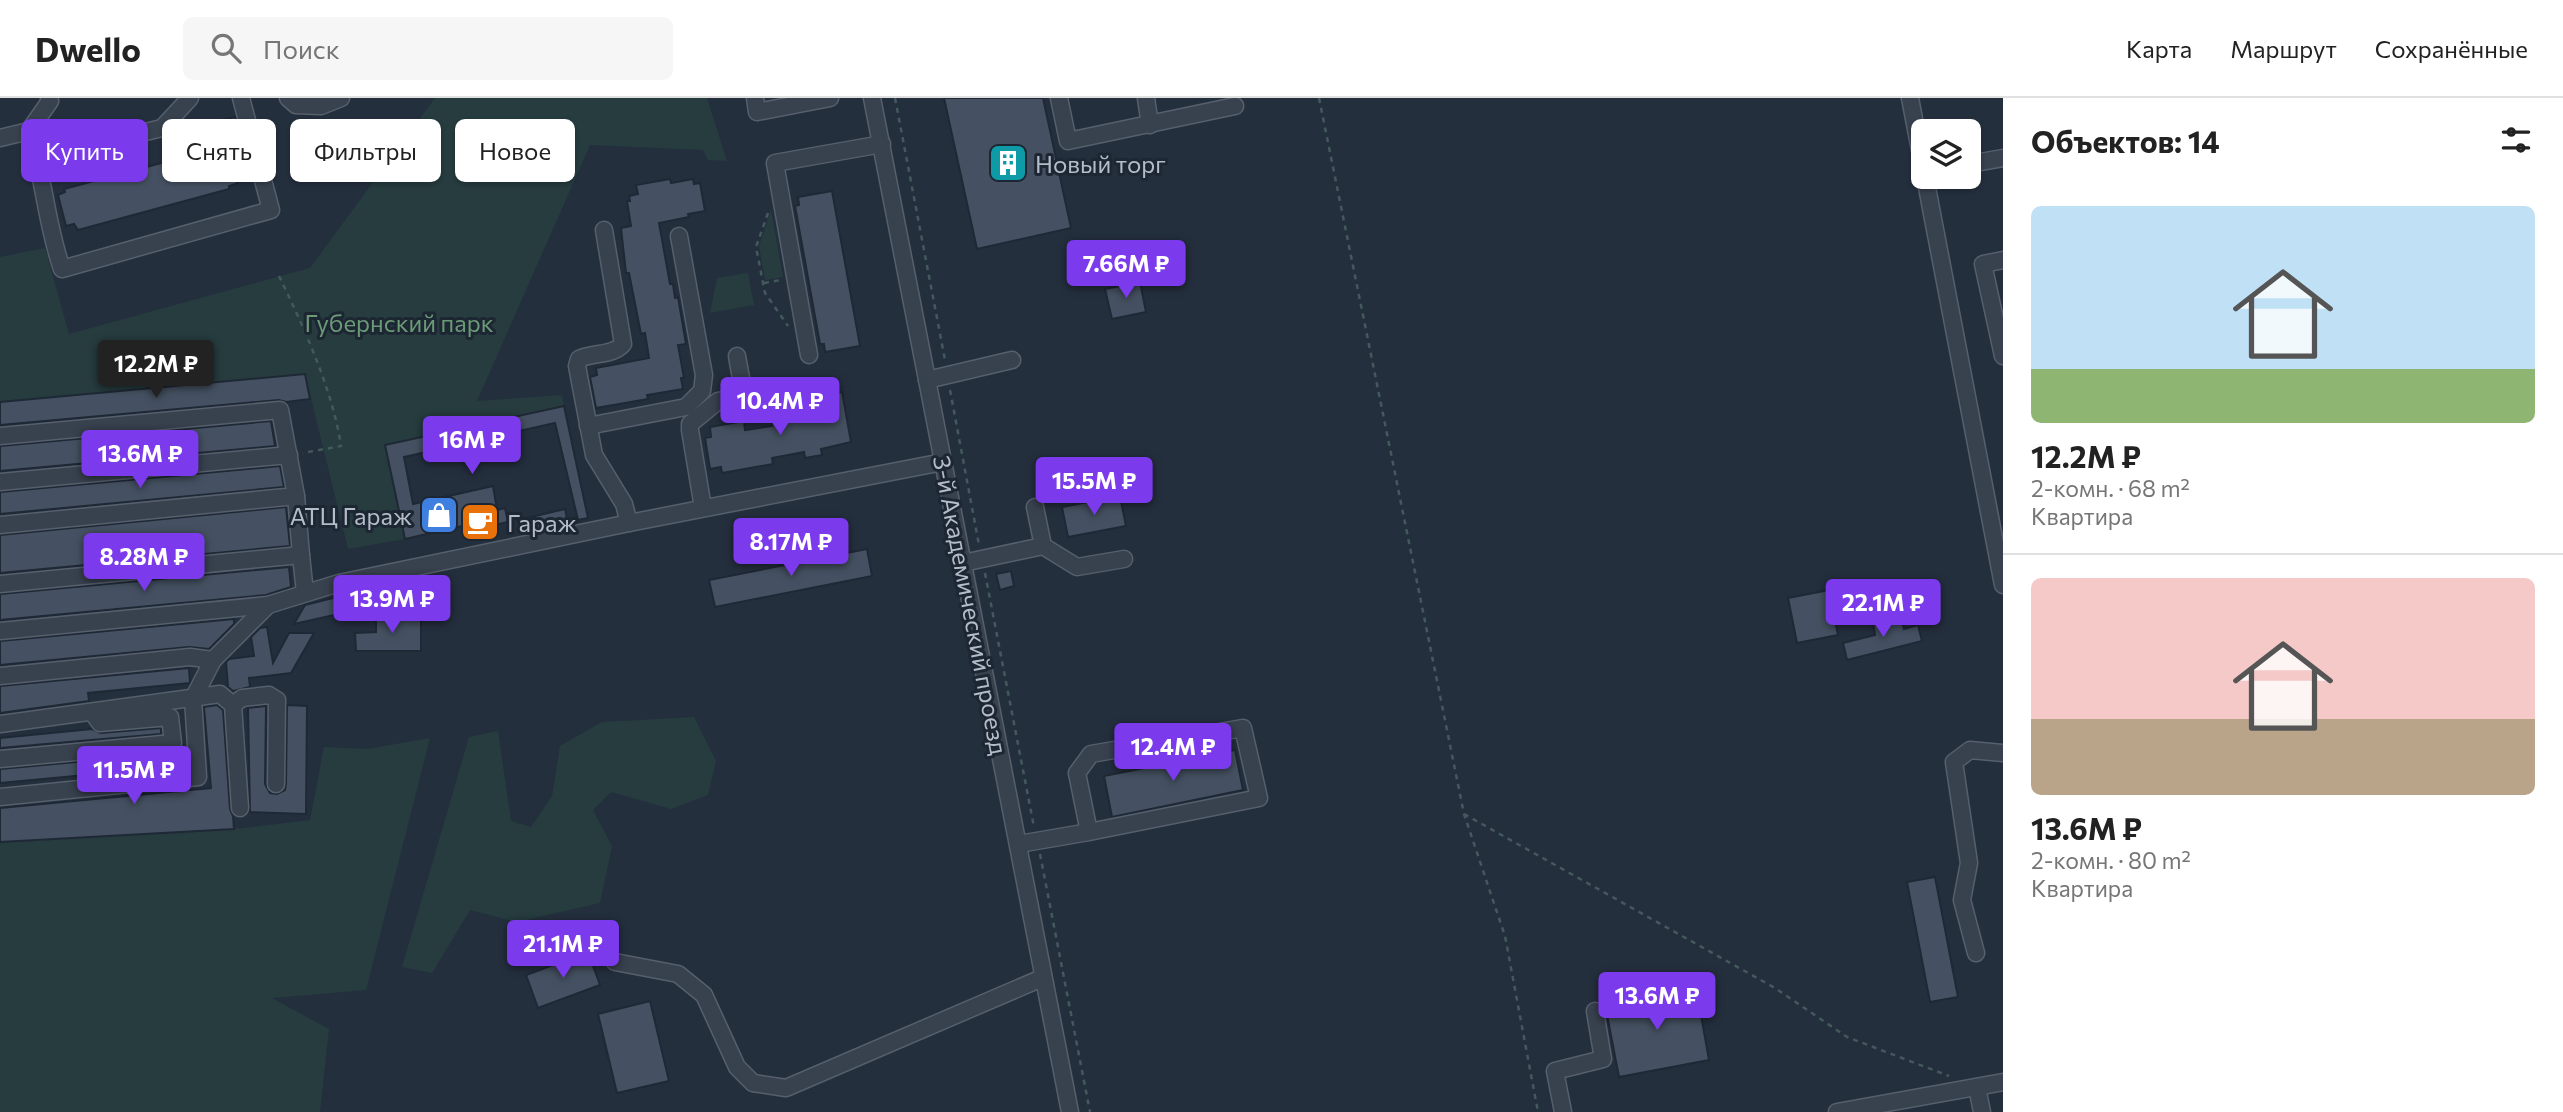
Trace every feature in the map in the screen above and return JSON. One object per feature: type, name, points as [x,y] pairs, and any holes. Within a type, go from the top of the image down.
[{"type":"street","points":[[37,119],[50,98]]},
{"type":"street","points":[[148,131],[162,128],[190,98]]},
{"type":"street","points":[[42,182],[53,242],[62,269],[271,210],[241,98]]},
{"type":"street","points":[[288,98],[296,105],[321,106],[341,98]]},
{"type":"street","points":[[755,98],[757,112],[824,99]]},
{"type":"street","name":"3-й Академический проезд","points":[[872,98],[1070,1112]]},
{"type":"street","points":[[1059,98],[1068,141],[1235,106]]},
{"type":"street","points":[[1146,98],[1150,125]]},
{"type":"street","points":[[1910,98],[1914,119]]},
{"type":"street","points":[[0,138],[21,133]]},
{"type":"street","points":[[809,355],[775,163],[882,144]]},
{"type":"street","points":[[1981,162],[2003,158]]},
{"type":"street","points":[[1927,189],[2003,585]]},
{"type":"street","points":[[604,230],[624,340],[621,348],[579,359],[577,366],[594,455],[624,504],[629,523]]},
{"type":"street","points":[[588,426],[686,407],[692,404],[702,391],[704,375],[679,236]]},
{"type":"street","points":[[2003,260],[1983,264],[2003,356]]},
{"type":"street","points":[[737,356],[744,396]]},
{"type":"street","points":[[927,380],[1012,360]]},
{"type":"street","points":[[704,508],[690,424],[718,401],[785,388]]},
{"type":"street","points":[[0,436],[280,410],[296,496],[305,593]]},
{"type":"street","points":[[0,482],[289,455]]},
{"type":"street","points":[[0,631],[268,605],[339,583],[943,462]]},
{"type":"street","points":[[0,526],[296,496]]},
{"type":"street","points":[[1035,508],[1043,546]]},
{"type":"street","points":[[963,563],[1043,546],[1077,567],[1124,559]]},
{"type":"street","points":[[0,584],[302,555]]},
{"type":"street","points":[[0,797],[198,777],[193,699],[213,660],[268,605]]},
{"type":"street","points":[[0,676],[190,657],[213,660]]},
{"type":"street","points":[[0,724],[220,694],[233,705],[240,808]]},
{"type":"street","points":[[233,705],[242,698],[256,696],[269,695],[276,701],[276,784]]},
{"type":"street","points":[[0,759],[173,743],[170,716],[100,723],[92,712]]},
{"type":"street","points":[[1019,844],[1037,839],[1089,832],[1259,798],[1243,728],[1091,754],[1077,773],[1089,832]]},
{"type":"street","points":[[1976,953],[1962,900],[1969,863],[1954,762],[1970,750],[2003,753]]},
{"type":"street","points":[[615,962],[677,974],[704,995],[737,1067],[753,1083],[786,1088],[1042,978]]},
{"type":"street","points":[[1563,1112],[1555,1072],[1603,1059],[1595,1011]]},
{"type":"street","points":[[1837,1112],[2003,1082]]},
{"type":"street","points":[[1977,1087],[1982,1112]]},
{"type":"path","points":[[895,98],[1090,1112]]},
{"type":"path","points":[[1319,98],[1464,814],[1505,936],[1538,1112]]},
{"type":"path","points":[[782,204],[770,206],[756,247],[758,259],[765,293],[790,329],[804,326]]},
{"type":"path","points":[[279,276],[303,325],[323,380],[341,446],[289,455]]},
{"type":"path","points":[[1464,814],[1775,988],[1847,1037],[1951,1077]]},
{"type":"green space","name":"Губернский парк","points":[[435,98],[707,98],[727,161],[708,160],[703,150],[590,145],[575,179],[575,119],[455,119],[455,182],[574,182],[477,401],[562,395],[564,406],[385,445],[405,539],[348,549],[305,374],[0,402],[0,257],[45,248],[69,334],[310,268],[373,182],[441,182],[441,119],[420,119]]},
{"type":"green space","points":[[771,210],[783,277],[765,280],[759,246]]},
{"type":"green space","points":[[748,273],[754,305],[710,313],[717,278]]},
{"type":"green space","points":[[694,717],[716,761],[708,795],[671,809],[611,792],[593,810],[612,846],[600,903],[517,922],[470,910],[432,973],[402,967],[469,737],[498,731],[511,821],[531,827],[552,796],[560,746],[602,722]]},
{"type":"green space","points":[[430,738],[366,990],[272,998],[329,1029],[320,1112],[0,1112],[0,842],[234,829],[310,820],[324,747],[367,749]]},
{"type":"building","name":"Новый торг","points":[[944,98],[1043,98],[1071,228],[977,249]]},
{"type":"building","points":[[162,163],[162,182],[237,182],[229,186],[229,189],[78,230],[74,224],[66,226],[58,195],[65,192],[64,189],[90,182],[148,182],[148,167]]},
{"type":"building","points":[[670,179],[671,183],[693,179],[694,184],[700,183],[705,211],[659,223],[670,284],[673,284],[675,298],[678,297],[686,344],[678,345],[684,378],[681,378],[683,389],[647,395],[648,399],[596,408],[590,377],[597,375],[596,368],[649,358],[645,333],[641,334],[629,273],[626,273],[621,228],[631,226],[627,201],[630,201],[629,196],[638,194],[636,185]]},
{"type":"building","points":[[832,191],[860,346],[825,352],[824,344],[820,344],[795,206],[799,205],[798,197]]},
{"type":"building","points":[[1140,282],[1146,312],[1112,319],[1105,289]]},
{"type":"building","points":[[305,374],[310,399],[0,425],[0,402]]},
{"type":"building","points":[[842,392],[851,442],[821,449],[822,455],[805,458],[804,452],[772,458],[773,464],[722,473],[721,467],[710,469],[705,438],[711,437],[710,427],[744,421],[745,430],[772,426],[771,422],[810,415],[807,398]]},
{"type":"building","points":[[564,406],[588,518],[578,520],[555,423],[404,457],[413,504],[493,486],[497,510],[505,508],[508,522],[481,528],[480,522],[405,539],[385,445]]},
{"type":"building","points":[[271,421],[275,446],[0,471],[0,446]]},
{"type":"building","points":[[280,466],[284,487],[0,514],[0,492]]},
{"type":"building","points":[[1120,496],[1126,526],[1068,537],[1062,507]]},
{"type":"building","points":[[286,507],[290,546],[0,573],[0,535]]},
{"type":"building","points":[[565,509],[568,523],[521,533],[518,520]]},
{"type":"building","points":[[867,549],[872,576],[715,607],[709,580]]},
{"type":"building","points":[[289,567],[291,587],[266,595],[0,620],[0,594]]},
{"type":"building","points":[[1011,571],[1014,586],[1000,590],[996,574]]},
{"type":"building","points":[[1829,590],[1838,635],[1797,643],[1788,598]]},
{"type":"building","points":[[357,592],[361,609],[294,624],[305,605]]},
{"type":"building","points":[[376,615],[421,615],[421,651],[356,651],[355,633],[376,632]]},
{"type":"building","points":[[1901,617],[1904,629],[1918,625],[1922,641],[1847,660],[1843,643],[1875,635],[1873,623]]},
{"type":"building","points":[[234,619],[234,624],[209,649],[189,647],[0,665],[0,641]]},
{"type":"building","points":[[267,627],[273,663],[289,633],[314,633],[291,673],[249,678],[250,687],[233,691],[228,687],[226,662],[229,659],[254,656],[251,637],[260,628]]},
{"type":"building","points":[[189,668],[190,683],[88,693],[89,701],[0,713],[0,686]]},
{"type":"building","points":[[217,705],[223,710],[230,809],[234,829],[0,842],[0,808],[211,788],[204,707]]},
{"type":"building","points":[[287,705],[307,706],[306,814],[250,812],[248,708],[266,706],[265,784],[270,793],[277,794],[285,790],[286,784]]},
{"type":"building","points":[[161,728],[161,734],[0,748],[0,738],[92,729],[101,733]]},
{"type":"building","points":[[180,750],[182,766],[0,783],[0,769],[174,753]]},
{"type":"building","points":[[1235,750],[1243,790],[1112,817],[1104,776]]},
{"type":"building","points":[[1935,877],[1958,997],[1930,1002],[1907,882]]},
{"type":"building","points":[[588,952],[600,985],[538,1008],[526,975]]},
{"type":"building","points":[[1696,987],[1709,1060],[1619,1077],[1605,1004]]},
{"type":"building","points":[[650,1001],[669,1081],[617,1093],[598,1014]]},
{"type":"place","name":"Новый торг","points":[[1008,163]]},
{"type":"place","name":"АТЦ Гараж","points":[[439,515]]},
{"type":"place","name":"Гараж","points":[[480,522]]}]
